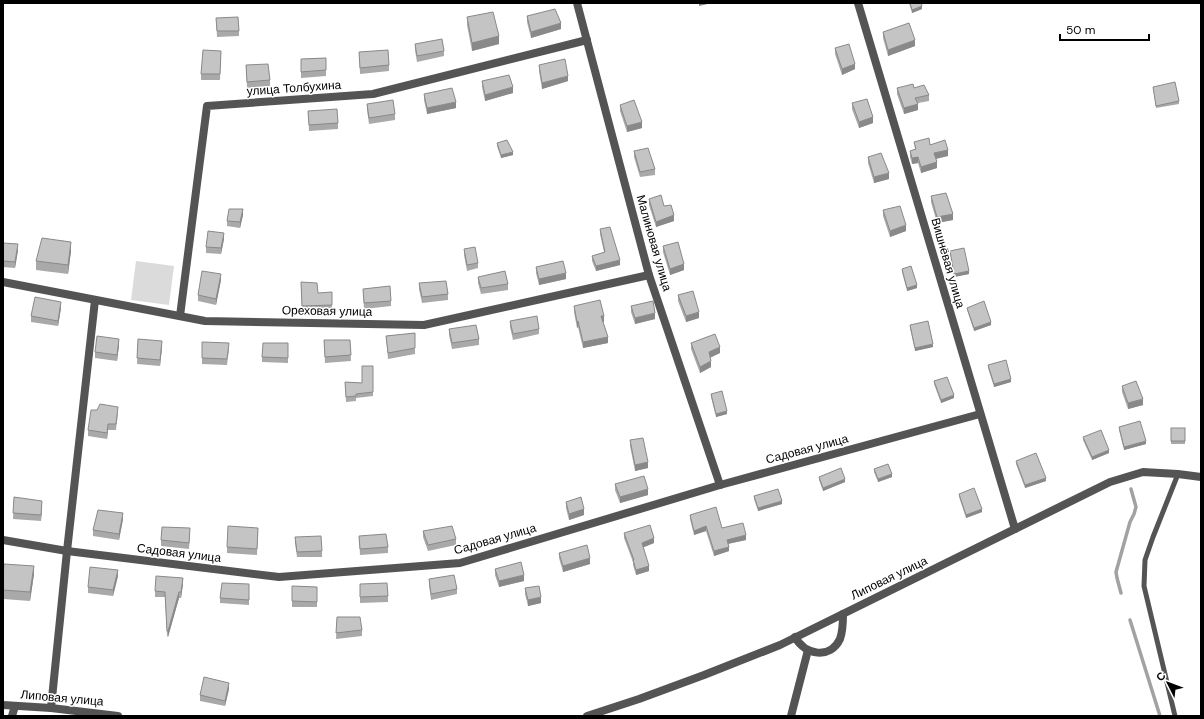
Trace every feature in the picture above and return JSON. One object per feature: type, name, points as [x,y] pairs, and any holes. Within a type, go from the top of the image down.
[{"type":"street","name":"Малиновая улица","points":[[577,3],[649,275],[720,485]]},
{"type":"street","name":"Вишнёвая улица","points":[[858,3],[1015,529]]},
{"type":"street","name":"улица Толбухина","points":[[180,316],[207,106],[373,94],[587,40]]},
{"type":"street","name":"Ореховая улица","points":[[3,282],[205,321],[424,325],[649,275]]},
{"type":"street","points":[[51,708],[95,300]]},
{"type":"street","name":"Садовая улица","points":[[3,540],[67,551],[279,577],[460,563],[720,485],[980,414]]},
{"type":"street","name":"Липовая улица","points":[[587,716],[639,699],[780,645],[1110,482],[1144,472],[1201,477]]},
{"type":"street","points":[[795,637],[798,643],[808,650],[816,653],[825,653],[832,649],[840,638],[843,625],[843,614]]},
{"type":"street","points":[[791,716],[808,650]]},
{"type":"street","name":"Липовая улица","points":[[3,705],[51,708],[118,716]]},
{"type":"street","points":[[12,716],[14,706]]},
{"type":"lane","points":[[1175,716],[1144,586],[1145,560],[1178,474]]},
{"type":"shaded area","points":[[136,261],[174,266],[169,305],[131,300]]},
{"type":"building","points":[[910,3],[921,3],[922,6],[912,10]]},
{"type":"building","points":[[555,9],[561,23],[531,32],[527,16]]},
{"type":"building","points":[[493,12],[499,36],[472,43],[467,17]]},
{"type":"building","points":[[238,17],[239,31],[217,31],[216,18]]},
{"type":"building","points":[[909,23],[915,40],[888,50],[883,32]]},
{"type":"building","points":[[442,39],[444,51],[417,56],[415,44]]},
{"type":"building","points":[[849,44],[855,64],[842,69],[835,48]]},
{"type":"building","points":[[203,50],[221,51],[220,74],[201,74]]},
{"type":"building","points":[[388,50],[389,65],[360,68],[359,52]]},
{"type":"building","points":[[326,58],[326,70],[301,72],[301,59]]},
{"type":"building","points":[[565,59],[568,76],[542,83],[539,65]]},
{"type":"building","points":[[268,64],[270,80],[247,82],[246,65]]},
{"type":"building","points":[[509,75],[513,87],[485,95],[482,81]]},
{"type":"building","points":[[1175,82],[1179,101],[1156,106],[1153,87]]},
{"type":"building","points":[[913,84],[914,88],[924,85],[929,95],[915,98],[918,104],[904,108],[897,88]]},
{"type":"building","points":[[452,88],[456,102],[427,108],[424,94]]},
{"type":"building","points":[[867,99],[873,117],[859,122],[852,103]]},
{"type":"building","points":[[393,100],[395,114],[369,118],[367,104]]},
{"type":"building","points":[[634,100],[642,122],[627,126],[620,105]]},
{"type":"building","points":[[337,109],[338,123],[309,125],[308,111]]},
{"type":"building","points":[[929,138],[930,145],[945,140],[948,150],[934,153],[937,162],[921,167],[918,157],[912,158],[910,151],[916,149],[914,142]]},
{"type":"building","points":[[507,140],[513,152],[501,155],[497,143]]},
{"type":"building","points":[[648,148],[655,169],[640,172],[634,151]]},
{"type":"building","points":[[881,153],[889,173],[874,177],[868,157]]},
{"type":"building","points":[[946,193],[953,214],[937,217],[931,196]]},
{"type":"building","points":[[661,195],[664,206],[671,205],[674,215],[656,222],[649,199]]},
{"type":"building","points":[[900,206],[906,225],[890,231],[883,210]]},
{"type":"building","points":[[229,209],[243,209],[240,222],[227,221]]},
{"type":"building","points":[[610,227],[620,260],[596,266],[592,256],[605,252],[600,229]]},
{"type":"building","points":[[208,231],[224,233],[221,248],[206,247]]},
{"type":"building","points":[[42,238],[71,242],[68,265],[36,261]]},
{"type":"building","points":[[678,242],[684,264],[670,269],[663,246]]},
{"type":"building","points":[[3,243],[18,244],[15,262],[3,261]]},
{"type":"building","points":[[475,247],[478,263],[467,265],[464,249]]},
{"type":"building","points":[[964,248],[969,271],[954,274],[950,251]]},
{"type":"building","points":[[563,261],[566,273],[539,279],[536,267]]},
{"type":"building","points":[[911,266],[917,285],[907,288],[902,269]]},
{"type":"building","points":[[202,271],[221,274],[216,299],[198,295]]},
{"type":"building","points":[[505,271],[508,284],[481,288],[478,277]]},
{"type":"building","points":[[446,281],[448,294],[422,297],[419,283]]},
{"type":"building","points":[[301,282],[317,283],[318,293],[332,292],[332,305],[302,306]]},
{"type":"building","points":[[390,286],[391,301],[364,303],[363,289]]},
{"type":"building","points":[[693,291],[699,312],[686,316],[678,295]]},
{"type":"building","points":[[35,297],[61,302],[58,321],[31,316]]},
{"type":"building","points":[[600,300],[604,316],[601,316],[608,337],[583,342],[574,306]]},
{"type":"building","points":[[653,301],[655,313],[635,318],[631,306]]},
{"type":"building","points":[[984,301],[991,322],[974,328],[967,308]]},
{"type":"building","points":[[537,316],[539,329],[513,334],[510,321]]},
{"type":"building","points":[[928,321],[933,344],[915,348],[910,325]]},
{"type":"building","points":[[476,325],[479,339],[452,343],[449,329]]},
{"type":"building","points":[[415,333],[415,348],[388,353],[386,336]]},
{"type":"building","points":[[715,334],[720,347],[709,352],[711,361],[700,367],[691,343]]},
{"type":"building","points":[[97,336],[119,339],[117,355],[95,352]]},
{"type":"building","points":[[138,339],[162,341],[160,360],[137,358]]},
{"type":"building","points":[[324,340],[350,340],[351,355],[325,357]]},
{"type":"building","points":[[202,342],[229,343],[227,359],[202,358]]},
{"type":"building","points":[[263,343],[288,343],[288,358],[262,357]]},
{"type":"building","points":[[1006,360],[1011,379],[994,384],[988,365]]},
{"type":"building","points":[[362,366],[373,366],[373,392],[346,397],[345,382],[362,383]]},
{"type":"building","points":[[947,377],[954,395],[941,400],[934,381]]},
{"type":"building","points":[[1136,381],[1143,399],[1128,403],[1122,386]]},
{"type":"building","points":[[722,391],[727,411],[716,414],[711,394]]},
{"type":"building","points":[[100,404],[118,407],[116,424],[108,424],[107,433],[88,430],[91,410],[97,410]]},
{"type":"building","points":[[1140,421],[1146,441],[1124,447],[1119,427]]},
{"type":"building","points":[[1171,428],[1185,428],[1185,441],[1171,441]]},
{"type":"building","points":[[1101,430],[1109,450],[1092,457],[1083,437]]},
{"type":"building","points":[[643,438],[648,462],[635,465],[630,440]]},
{"type":"building","points":[[1036,453],[1046,478],[1025,485],[1016,461]]},
{"type":"building","points":[[888,464],[892,474],[878,479],[874,469]]},
{"type":"building","points":[[841,468],[845,479],[823,488],[819,477]]},
{"type":"building","points":[[644,476],[648,489],[620,497],[615,484]]},
{"type":"building","points":[[974,488],[982,509],[966,515],[959,494]]},
{"type":"building","points":[[778,489],[782,501],[758,508],[754,496]]},
{"type":"building","points":[[14,497],[42,501],[41,515],[13,513]]},
{"type":"building","points":[[581,497],[584,509],[569,514],[566,502]]},
{"type":"building","points":[[716,507],[722,528],[743,523],[746,535],[727,540],[729,547],[714,551],[706,526],[694,531],[690,515]]},
{"type":"building","points":[[98,510],[123,513],[119,534],[93,530]]},
{"type":"building","points":[[650,525],[654,538],[642,543],[649,566],[636,570],[624,533]]},
{"type":"building","points":[[228,526],[258,528],[257,549],[227,547]]},
{"type":"building","points":[[452,526],[456,539],[428,545],[423,531]]},
{"type":"building","points":[[162,527],[190,528],[189,543],[161,540]]},
{"type":"building","points":[[386,534],[388,547],[360,549],[359,536]]},
{"type":"building","points":[[321,536],[322,551],[297,552],[295,537]]},
{"type":"building","points":[[587,545],[590,558],[563,566],[559,553]]},
{"type":"building","points":[[521,562],[524,575],[499,581],[495,569]]},
{"type":"building","points":[[4,564],[34,566],[30,592],[3,590]]},
{"type":"building","points":[[90,567],[118,570],[113,590],[88,587]]},
{"type":"building","points":[[454,575],[457,589],[431,594],[429,579]]},
{"type":"building","points":[[156,576],[183,578],[181,592],[179,592],[168,631],[165,592],[155,591]]},
{"type":"building","points":[[222,583],[249,584],[249,600],[220,598]]},
{"type":"building","points":[[387,583],[388,596],[360,597],[360,584]]},
{"type":"building","points":[[292,586],[317,587],[317,602],[292,601]]},
{"type":"building","points":[[539,586],[541,597],[528,600],[525,588]]},
{"type":"building","points":[[337,617],[360,617],[362,630],[336,633]]},
{"type":"building","points":[[204,677],[229,683],[225,701],[200,695]]},
{"type":"waterway","points":[[1121,593],[1116,572],[1130,522],[1136,507],[1131,489]]},
{"type":"waterway","points":[[1130,620],[1160,716]]}]
